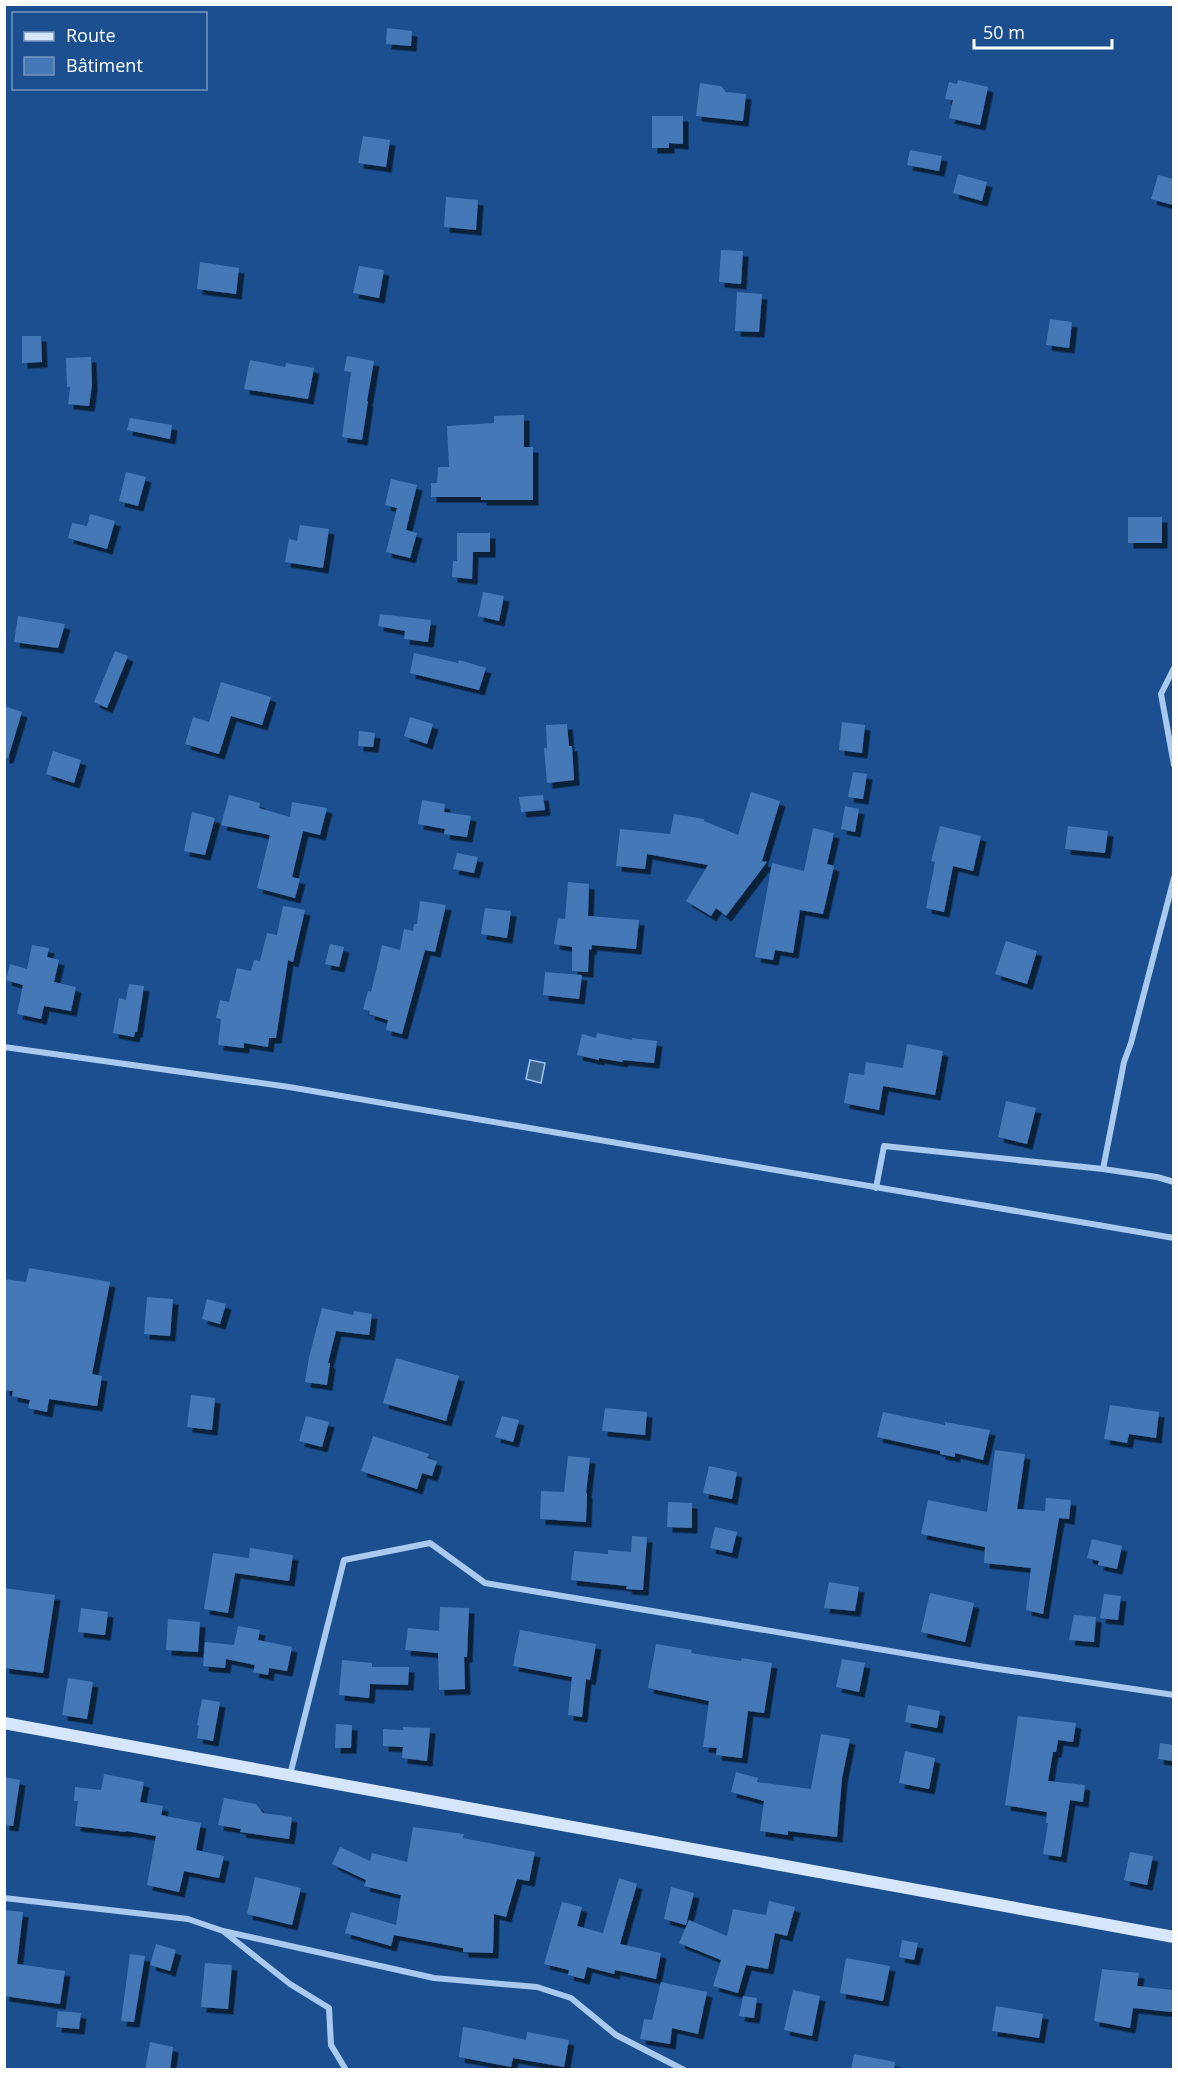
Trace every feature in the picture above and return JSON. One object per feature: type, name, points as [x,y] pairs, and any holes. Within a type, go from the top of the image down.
[{"type":"street","points":[[1173,668],[1161,694],[1173,765]]},
{"type":"street","points":[[1103,1169],[1124,1062],[1131,1043],[1173,878]]},
{"type":"street","points":[[4,1047],[289,1087],[323,1095],[1173,1238]]},
{"type":"street","points":[[876,1188],[884,1146],[1103,1169],[1157,1177],[1173,1182]]},
{"type":"street","points":[[290,1775],[344,1560],[430,1543],[485,1583],[985,1667],[1173,1695]]},
{"type":"street","points":[[4,1723],[1173,1937]]},
{"type":"street","points":[[4,1898],[188,1919],[223,1931],[434,1978],[537,1988],[571,1998],[616,2035],[684,2070]]},
{"type":"street","points":[[223,1931],[290,1984],[329,2008],[331,2045],[346,2070]]},
{"type":"water","points":[[530,1060],[545,1063],[541,1083],[526,1079]]},
{"type":"building","points":[[387,28],[412,31],[411,46],[386,44]]},
{"type":"building","points":[[958,80],[988,87],[980,125],[949,118],[953,100],[945,99],[949,82],[957,84]]},
{"type":"building","points":[[700,83],[721,86],[726,92],[746,94],[743,121],[696,116]]},
{"type":"building","points":[[652,116],[683,116],[683,144],[669,143],[669,148],[652,148]]},
{"type":"building","points":[[363,136],[390,140],[386,167],[358,163]]},
{"type":"building","points":[[910,150],[942,156],[939,171],[907,165]]},
{"type":"building","points":[[958,174],[987,182],[982,201],[953,193]]},
{"type":"building","points":[[1158,175],[1173,179],[1173,205],[1151,199]]},
{"type":"building","points":[[446,197],[478,200],[476,230],[444,227]]},
{"type":"building","points":[[721,250],[743,251],[741,284],[719,282]]},
{"type":"building","points":[[200,262],[239,268],[236,294],[197,289]]},
{"type":"building","points":[[359,266],[384,270],[379,298],[353,293]]},
{"type":"building","points":[[737,292],[762,294],[759,332],[735,331]]},
{"type":"building","points":[[1050,319],[1072,322],[1069,348],[1046,345]]},
{"type":"building","points":[[22,336],[41,336],[42,362],[22,363]]},
{"type":"building","points":[[347,356],[374,361],[362,440],[342,437],[351,372],[344,371]]},
{"type":"building","points":[[91,357],[92,385],[89,406],[68,404],[70,387],[67,387],[66,358]]},
{"type":"building","points":[[250,360],[285,367],[286,363],[314,368],[308,399],[244,389]]},
{"type":"building","points":[[524,415],[524,447],[533,447],[533,500],[431,497],[431,483],[437,483],[438,467],[449,467],[447,426],[494,423],[494,416]]},
{"type":"building","points":[[130,418],[172,425],[170,439],[127,430]]},
{"type":"building","points":[[126,472],[146,477],[138,506],[119,501]]},
{"type":"building","points":[[391,479],[417,485],[406,530],[417,533],[410,558],[386,552],[397,508],[385,505]]},
{"type":"building","points":[[90,514],[115,521],[107,549],[68,538],[72,523],[87,526]]},
{"type":"building","points":[[1128,517],[1162,517],[1162,543],[1128,543]]},
{"type":"building","points":[[300,525],[329,529],[323,568],[285,562],[289,539],[297,541]]},
{"type":"building","points":[[457,533],[490,533],[490,552],[473,552],[472,579],[452,577],[453,561],[457,561]]},
{"type":"building","points":[[483,592],[504,596],[499,621],[478,616]]},
{"type":"building","points":[[380,614],[431,620],[428,642],[404,639],[405,631],[378,626]]},
{"type":"building","points":[[18,616],[65,624],[58,648],[14,642]]},
{"type":"building","points":[[115,651],[128,656],[107,708],[94,702]]},
{"type":"building","points":[[414,653],[458,663],[459,660],[486,668],[479,690],[410,673]]},
{"type":"building","points":[[221,682],[271,697],[262,725],[231,716],[219,754],[185,744],[193,717],[209,722]]},
{"type":"building","points":[[4,706],[22,712],[8,758],[4,758]]},
{"type":"building","points":[[410,717],[433,724],[427,744],[404,736]]},
{"type":"building","points":[[842,722],[865,725],[862,753],[839,750]]},
{"type":"building","points":[[567,724],[569,746],[572,746],[574,780],[547,783],[544,748],[547,748],[546,725]]},
{"type":"building","points":[[359,731],[375,733],[373,747],[358,746]]},
{"type":"building","points":[[53,751],[81,760],[74,783],[46,774]]},
{"type":"building","points":[[853,772],[867,774],[863,799],[848,797]]},
{"type":"building","points":[[751,792],[780,801],[762,861],[767,862],[726,916],[716,908],[711,916],[686,901],[708,865],[647,854],[645,869],[616,866],[620,829],[670,834],[674,814],[704,819],[704,821],[738,835]]},
{"type":"building","points":[[229,795],[260,803],[259,808],[290,817],[292,802],[327,808],[320,835],[303,831],[292,877],[300,879],[295,898],[257,888],[270,835],[221,825]]},
{"type":"building","points":[[543,795],[545,810],[521,812],[519,797]]},
{"type":"building","points":[[422,800],[445,804],[444,812],[471,816],[467,837],[444,834],[445,829],[418,824]]},
{"type":"building","points":[[845,806],[859,809],[855,832],[841,829]]},
{"type":"building","points":[[192,812],[215,818],[205,855],[184,851]]},
{"type":"building","points":[[940,826],[981,836],[973,871],[953,866],[944,912],[926,908],[935,862],[931,861]]},
{"type":"building","points":[[1068,826],[1108,831],[1105,853],[1065,849]]},
{"type":"building","points":[[813,828],[834,833],[827,864],[834,866],[823,914],[800,910],[793,953],[775,950],[773,960],[755,957],[772,863],[804,871]]},
{"type":"building","points":[[457,853],[478,857],[474,873],[453,869]]},
{"type":"building","points":[[568,882],[589,884],[588,916],[639,920],[636,949],[592,945],[591,950],[589,949],[588,972],[572,971],[572,947],[554,944],[558,918],[565,919]]},
{"type":"building","points":[[420,901],[446,905],[435,952],[425,950],[402,1034],[386,1030],[388,1020],[369,1014],[370,1011],[363,1009],[368,991],[371,992],[382,945],[400,950],[404,929],[413,931],[414,924],[417,924]]},
{"type":"building","points":[[283,906],[305,910],[293,962],[288,960],[276,1038],[269,1038],[268,1047],[244,1043],[244,1048],[218,1045],[221,1019],[216,1018],[220,1000],[229,1002],[237,968],[251,971],[254,960],[260,961],[267,933],[277,935]]},
{"type":"building","points":[[485,908],[511,911],[507,938],[481,934]]},
{"type":"building","points":[[1006,941],[1037,951],[1027,984],[995,974]]},
{"type":"building","points":[[330,944],[344,947],[339,967],[325,964]]},
{"type":"building","points":[[32,945],[49,948],[47,957],[59,960],[54,982],[76,987],[71,1011],[44,1006],[41,1019],[17,1014],[23,985],[6,980],[10,964],[27,969]]},
{"type":"building","points":[[545,972],[582,975],[579,999],[543,995]]},
{"type":"building","points":[[129,984],[144,986],[137,1032],[134,1037],[113,1033],[119,998],[126,1000]]},
{"type":"building","points":[[597,1033],[632,1040],[632,1038],[657,1041],[654,1063],[623,1060],[622,1062],[599,1058],[599,1060],[577,1055],[582,1034],[596,1038]]},
{"type":"building","points":[[907,1044],[943,1051],[935,1095],[883,1086],[879,1110],[844,1103],[849,1073],[864,1075],[866,1062],[903,1068]]},
{"type":"building","points":[[1006,1101],[1036,1108],[1027,1144],[998,1137]]},
{"type":"building","points":[[29,1268],[110,1282],[92,1374],[102,1376],[97,1406],[49,1399],[47,1412],[28,1408],[30,1400],[12,1396],[13,1391],[4,1390],[4,1279],[26,1282]]},
{"type":"building","points":[[147,1297],[173,1299],[170,1336],[144,1334]]},
{"type":"building","points":[[207,1299],[226,1304],[220,1324],[202,1319]]},
{"type":"building","points":[[322,1308],[353,1315],[354,1311],[372,1314],[369,1335],[336,1331],[328,1363],[330,1363],[327,1385],[305,1382]]},
{"type":"building","points":[[396,1358],[459,1376],[446,1421],[383,1403]]},
{"type":"building","points":[[191,1395],[215,1398],[212,1430],[187,1427]]},
{"type":"building","points":[[1110,1405],[1159,1412],[1156,1438],[1129,1434],[1127,1443],[1104,1439]]},
{"type":"building","points":[[605,1408],[647,1412],[645,1435],[602,1431]]},
{"type":"building","points":[[883,1412],[945,1425],[945,1422],[990,1430],[983,1460],[955,1453],[955,1457],[940,1454],[940,1451],[877,1437]]},
{"type":"building","points":[[306,1416],[329,1422],[322,1447],[299,1441]]},
{"type":"building","points":[[502,1416],[519,1420],[513,1442],[495,1437]]},
{"type":"building","points":[[373,1436],[429,1454],[427,1458],[437,1461],[432,1476],[422,1473],[417,1489],[361,1471]]},
{"type":"building","points":[[995,1450],[1025,1454],[1017,1509],[1045,1511],[1046,1498],[1071,1500],[1069,1519],[1059,1518],[1043,1614],[1026,1610],[1031,1568],[984,1563],[985,1547],[921,1534],[928,1500],[987,1512]]},
{"type":"building","points":[[568,1456],[590,1458],[586,1493],[586,1522],[540,1519],[541,1491],[564,1492]]},
{"type":"building","points":[[709,1466],[737,1472],[732,1499],[703,1493]]},
{"type":"building","points":[[668,1502],[692,1503],[692,1528],[667,1527]]},
{"type":"building","points":[[715,1527],[737,1532],[732,1553],[710,1548]]},
{"type":"building","points":[[632,1536],[647,1537],[643,1590],[571,1580],[574,1551],[608,1554],[608,1550],[631,1552]]},
{"type":"building","points":[[1092,1539],[1122,1546],[1117,1569],[1098,1565],[1099,1561],[1087,1558]]},
{"type":"building","points":[[250,1548],[293,1555],[289,1581],[235,1573],[228,1613],[204,1609],[213,1553],[249,1558]]},
{"type":"building","points":[[829,1582],[859,1587],[855,1611],[824,1608]]},
{"type":"building","points":[[4,1588],[55,1595],[43,1673],[4,1668]]},
{"type":"building","points":[[930,1593],[974,1603],[965,1642],[921,1632]]},
{"type":"building","points":[[1104,1594],[1121,1596],[1118,1620],[1100,1618]]},
{"type":"building","points":[[440,1607],[469,1608],[467,1657],[464,1657],[465,1689],[439,1690],[438,1653],[405,1650],[408,1628],[439,1631]]},
{"type":"building","points":[[81,1608],[108,1612],[105,1635],[78,1632]]},
{"type":"building","points":[[1074,1615],[1096,1617],[1094,1642],[1069,1640]]},
{"type":"building","points":[[168,1619],[200,1622],[198,1652],[166,1650]]},
{"type":"building","points":[[238,1626],[260,1630],[258,1640],[292,1647],[287,1671],[269,1668],[268,1675],[253,1672],[255,1665],[226,1659],[225,1668],[203,1666],[205,1642],[234,1645]]},
{"type":"building","points":[[520,1630],[596,1644],[590,1680],[586,1679],[582,1717],[568,1715],[572,1677],[513,1666]]},
{"type":"building","points":[[656,1644],[692,1650],[691,1653],[741,1661],[742,1658],[772,1663],[764,1713],[748,1711],[742,1758],[716,1755],[717,1748],[703,1747],[709,1701],[648,1688]]},
{"type":"building","points":[[842,1659],[865,1663],[859,1692],[836,1687]]},
{"type":"building","points":[[342,1660],[372,1663],[372,1667],[409,1667],[408,1685],[370,1684],[369,1698],[339,1695]]},
{"type":"building","points":[[68,1678],[93,1682],[87,1719],[62,1715]]},
{"type":"building","points":[[202,1699],[220,1702],[213,1741],[197,1738]]},
{"type":"building","points":[[908,1705],[940,1711],[937,1728],[905,1722]]},
{"type":"building","points":[[1018,1716],[1076,1723],[1073,1742],[1058,1740],[1056,1752],[1053,1752],[1048,1781],[1085,1785],[1083,1802],[1070,1800],[1061,1857],[1043,1854],[1048,1823],[1046,1823],[1047,1812],[1005,1805]]},
{"type":"building","points":[[336,1724],[352,1725],[351,1748],[335,1748]]},
{"type":"building","points":[[403,1727],[430,1728],[427,1761],[402,1758],[403,1747],[383,1746],[383,1729],[403,1730]]},
{"type":"building","points":[[821,1734],[850,1739],[842,1778],[837,1837],[788,1831],[788,1835],[760,1831],[764,1801],[731,1792],[736,1772],[758,1778],[757,1782],[811,1789]]},
{"type":"building","points":[[1160,1743],[1173,1745],[1173,1761],[1158,1759]]},
{"type":"building","points":[[905,1751],[935,1758],[929,1789],[899,1783]]},
{"type":"building","points":[[104,1774],[144,1782],[140,1802],[163,1806],[161,1815],[201,1823],[196,1850],[224,1856],[219,1878],[184,1871],[179,1892],[147,1885],[156,1836],[75,1826],[78,1801],[74,1801],[75,1787],[101,1790]]},
{"type":"building","points":[[4,1777],[20,1780],[13,1826],[4,1825]]},
{"type":"building","points":[[224,1798],[256,1804],[263,1813],[292,1817],[289,1839],[240,1832],[241,1829],[218,1825]]},
{"type":"building","points":[[413,1827],[464,1834],[463,1838],[535,1852],[529,1881],[517,1879],[506,1917],[494,1914],[493,1953],[463,1952],[463,1948],[394,1935],[391,1946],[345,1933],[351,1912],[396,1925],[401,1895],[364,1886],[366,1880],[332,1864],[340,1847],[370,1861],[372,1853],[407,1862]]},
{"type":"building","points":[[1130,1852],[1153,1856],[1147,1885],[1124,1880]]},
{"type":"building","points":[[255,1877],[301,1888],[292,1925],[247,1914]]},
{"type":"building","points":[[619,1878],[637,1884],[620,1944],[661,1953],[656,1979],[615,1970],[614,1974],[587,1967],[584,1979],[568,1975],[569,1970],[544,1964],[562,1902],[582,1907],[577,1926],[603,1933]]},
{"type":"building","points":[[671,1887],[694,1893],[686,1925],[664,1919]]},
{"type":"building","points":[[769,1901],[795,1907],[787,1936],[775,1933],[768,1969],[746,1965],[738,1993],[713,1986],[721,1960],[679,1943],[689,1920],[727,1936],[733,1909],[766,1915]]},
{"type":"building","points":[[4,1910],[23,1912],[17,1964],[65,1971],[60,2004],[4,1996]]},
{"type":"building","points":[[902,1940],[918,1943],[914,1960],[899,1957]]},
{"type":"building","points":[[156,1944],[176,1950],[170,1971],[150,1965]]},
{"type":"building","points":[[130,1954],[145,1956],[134,2022],[121,2021]]},
{"type":"building","points":[[846,1958],[890,1966],[883,2001],[840,1993]]},
{"type":"building","points":[[205,1963],[232,1965],[228,2009],[201,2007]]},
{"type":"building","points":[[1102,1969],[1139,1973],[1137,1986],[1173,1990],[1172,2012],[1133,2008],[1130,2028],[1094,2021]]},
{"type":"building","points":[[661,1982],[707,1992],[698,2034],[672,2028],[670,2044],[640,2039],[644,2019],[652,2020]]},
{"type":"building","points":[[793,1990],[820,1996],[812,2036],[784,2030]]},
{"type":"building","points":[[743,1996],[757,1998],[754,2018],[739,2016]]},
{"type":"building","points":[[996,2006],[1043,2014],[1039,2038],[992,2031]]},
{"type":"building","points":[[58,2011],[81,2013],[79,2029],[56,2027]]},
{"type":"building","points":[[463,2027],[526,2040],[527,2032],[569,2040],[564,2067],[513,2058],[511,2067],[459,2057]]},
{"type":"building","points":[[150,2042],[173,2047],[170,2070],[145,2070]]},
{"type":"building","points":[[854,2054],[895,2062],[894,2070],[851,2070]]}]
